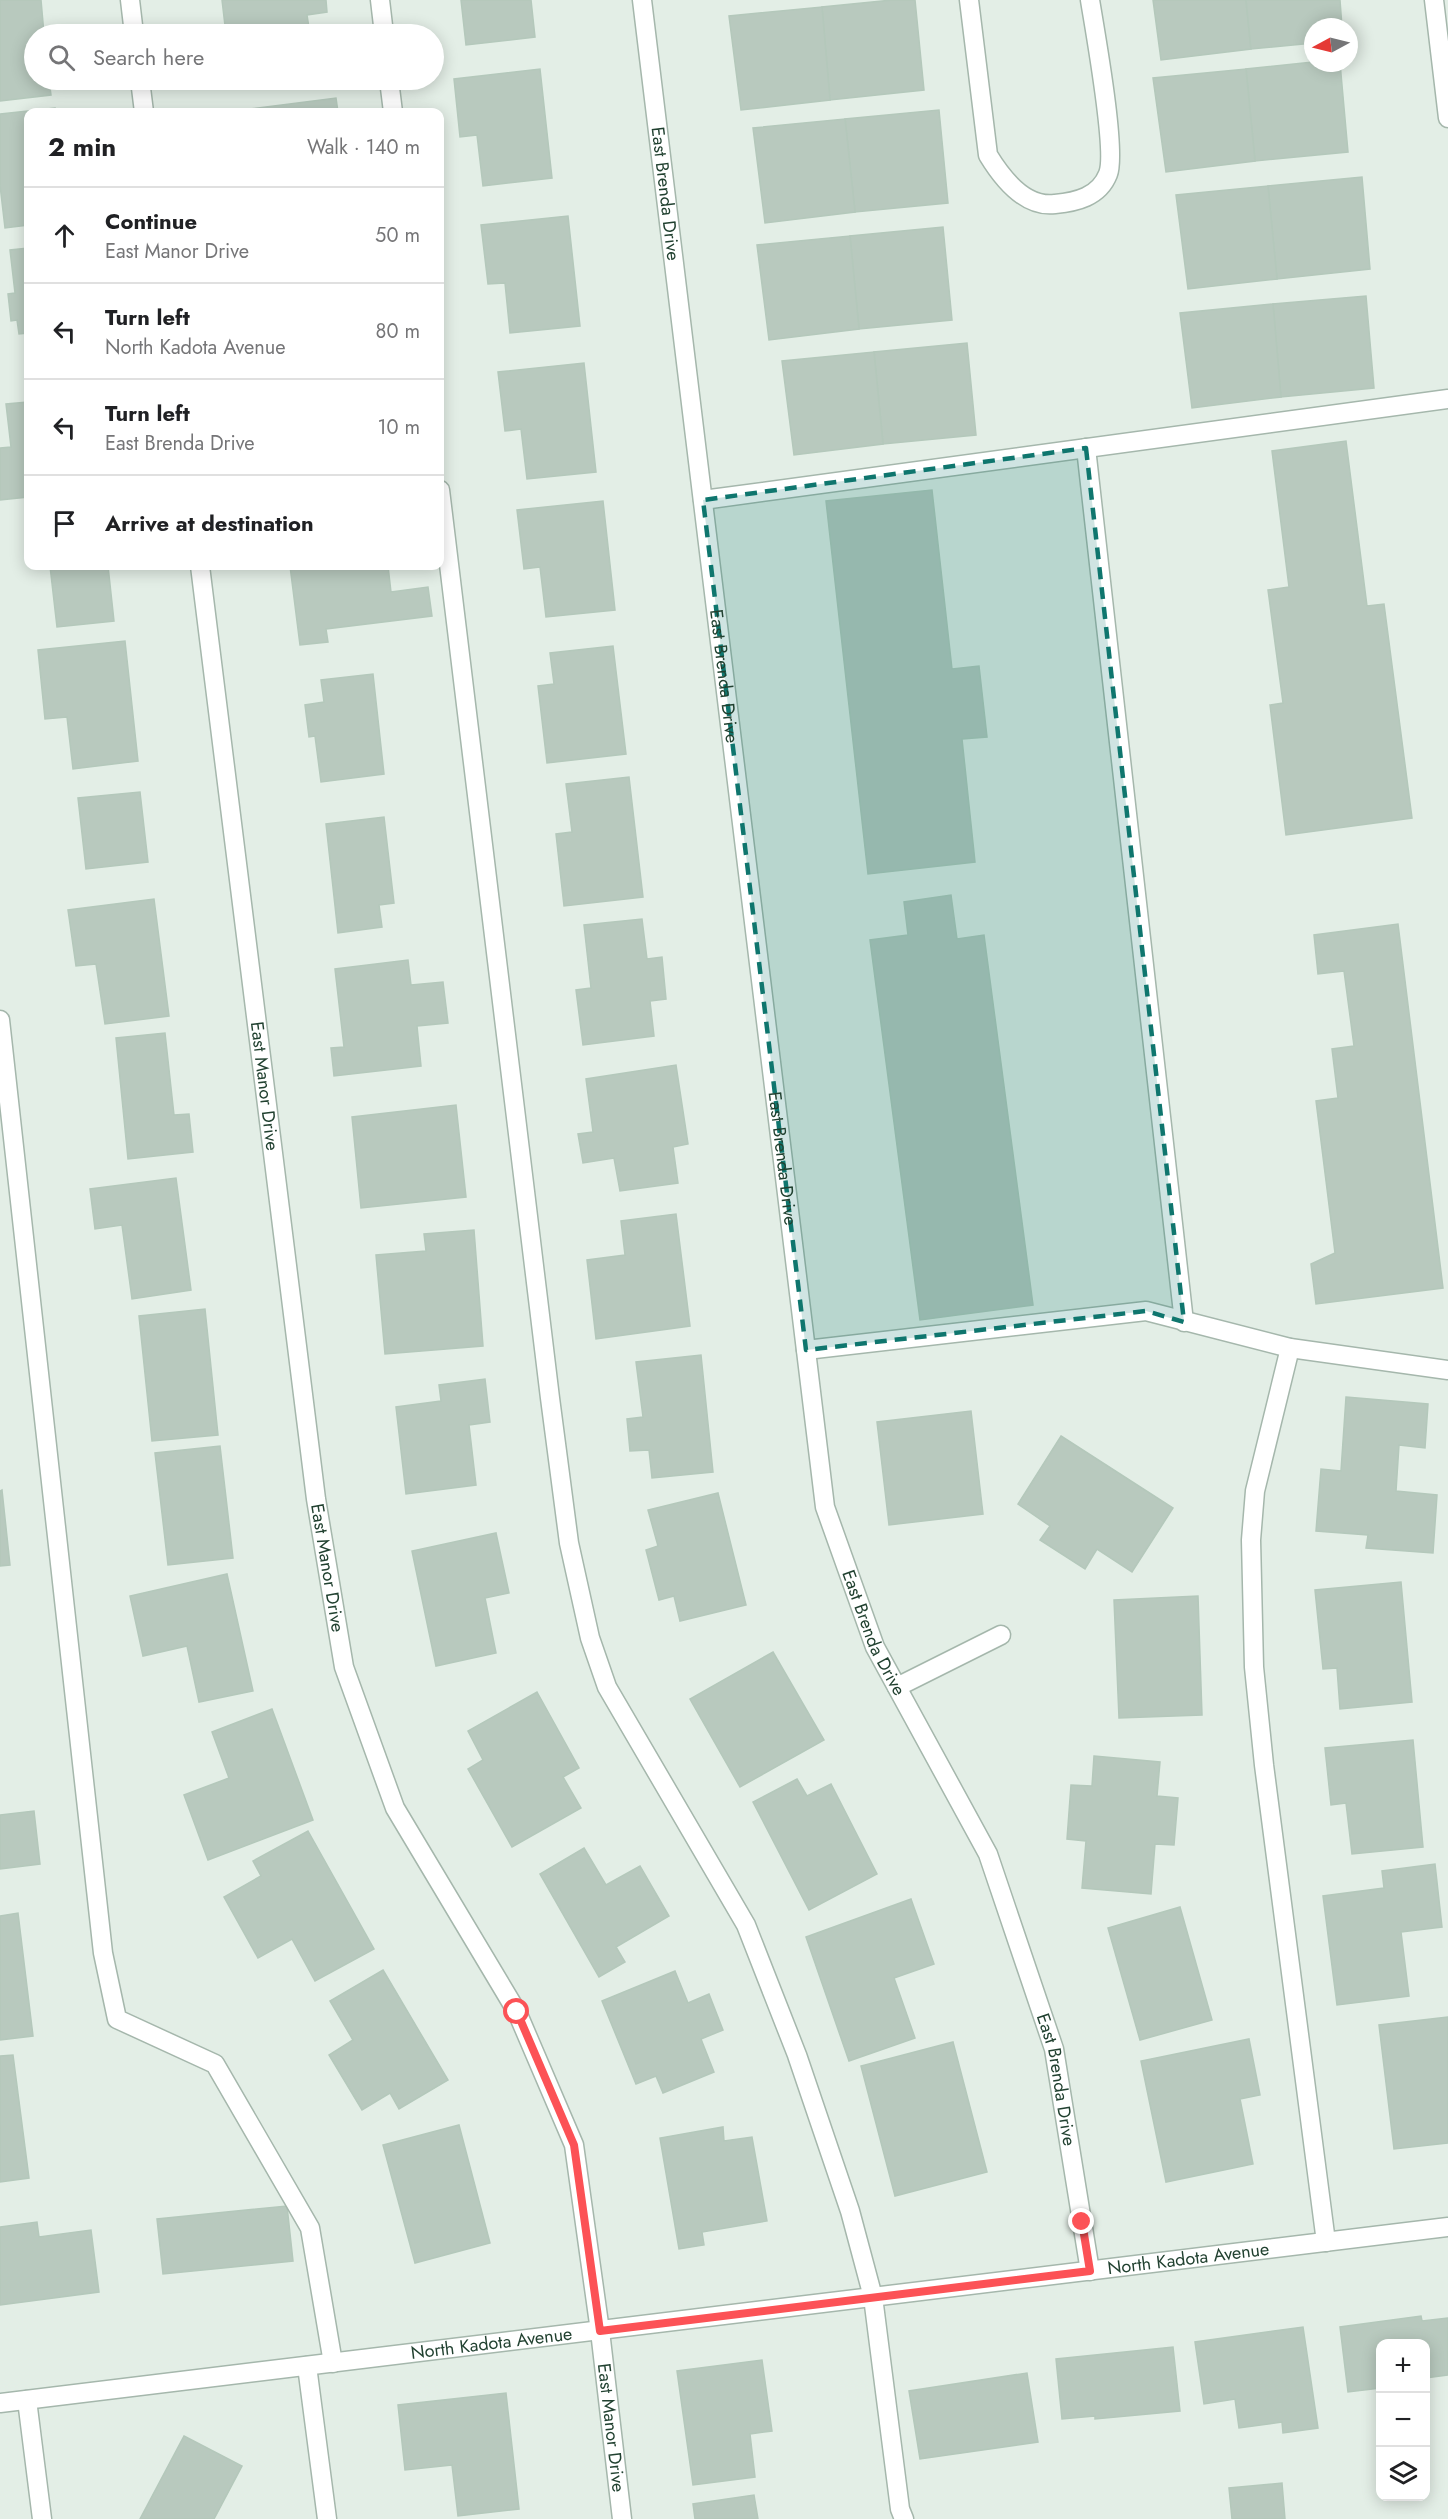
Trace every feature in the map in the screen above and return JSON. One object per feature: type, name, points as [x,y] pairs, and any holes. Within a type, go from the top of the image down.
[{"type":"street","points":[[130,0],[133,24]]},
{"type":"street","points":[[380,0],[383,24]]},
{"type":"street","name":"East Brenda Drive","points":[[642,0],[825,1508],[875,1647],[988,1854],[1054,2049],[1090,2271]]},
{"type":"street","points":[[969,0],[988,155],[1001,175],[1029,200],[1049,205],[1080,201],[1095,190],[1108,174],[1110,146],[1090,0]]},
{"type":"street","points":[[1434,0],[1448,118]]},
{"type":"street","points":[[141,90],[144,108]]},
{"type":"street","points":[[390,90],[392,108]]},
{"type":"street","points":[[703,500],[1448,399]]},
{"type":"street","points":[[1086,448],[1184,1322]]},
{"type":"street","points":[[444,523],[550,1398],[569,1543],[590,1638],[608,1687],[746,1925],[797,2055],[850,2211],[873,2297],[900,2509],[904,2519]]},
{"type":"street","name":"East Manor Drive","points":[[200,570],[316,1499],[344,1668],[395,1808],[517,2012],[574,2145],[600,2331],[622,2519]]},
{"type":"street","points":[[0,1020],[4,1083],[103,1953],[117,2019],[215,2064],[310,2228],[333,2363]]},
{"type":"street","points":[[806,1350],[1146,1311],[1290,1348],[1448,1370]]},
{"type":"street","points":[[1290,1348],[1255,1491],[1251,1540],[1254,1667],[1264,1765],[1326,2242]]},
{"type":"street","points":[[897,1687],[1001,1635]]},
{"type":"street","name":"North Kadota Avenue","points":[[0,2403],[1448,2227]]},
{"type":"street","points":[[307,2366],[327,2519]]},
{"type":"street","points":[[27,2400],[42,2519]]},
{"type":"highlighted area","points":[[1086,448],[1184,1322],[1146,1311],[806,1350],[703,500]]},
{"type":"building","points":[[0,0],[41,0],[43,24],[24,24],[24,90],[50,90],[51,95],[0,101]]},
{"type":"building","points":[[222,0],[326,0],[327,12],[307,15],[308,24],[225,24]]},
{"type":"building","points":[[461,0],[531,0],[535,37],[466,45]]},
{"type":"building","points":[[915,0],[924,90],[830,100],[822,7]]},
{"type":"building","points":[[1153,0],[1246,0],[1251,49],[1161,60]]},
{"type":"building","points":[[1246,0],[1340,0],[1341,18],[1304,18],[1304,44],[1251,49]]},
{"type":"building","points":[[822,7],[830,100],[741,110],[729,16]]},
{"type":"building","points":[[1304,63],[1304,72],[1341,72],[1348,152],[1255,161],[1246,69]]},
{"type":"building","points":[[540,69],[552,178],[483,186],[477,135],[460,137],[454,79]]},
{"type":"building","points":[[1246,69],[1255,161],[1166,172],[1153,78]]},
{"type":"building","points":[[336,98],[337,108],[258,108]]},
{"type":"building","points":[[939,110],[948,203],[855,212],[845,119]]},
{"type":"building","points":[[24,111],[24,226],[5,228],[0,185],[0,114]]},
{"type":"building","points":[[845,119],[855,212],[765,223],[753,128]]},
{"type":"building","points":[[1362,177],[1370,269],[1277,279],[1268,186]]},
{"type":"building","points":[[1268,186],[1277,279],[1188,289],[1176,195]]},
{"type":"building","points":[[568,216],[580,326],[510,333],[505,283],[488,284],[481,225]]},
{"type":"building","points":[[943,227],[952,320],[859,329],[850,236]]},
{"type":"building","points":[[850,236],[859,329],[769,340],[757,245]]},
{"type":"building","points":[[24,248],[24,333],[19,334],[17,320],[11,321],[8,294],[15,293],[10,250]]},
{"type":"building","points":[[1366,296],[1374,388],[1281,397],[1273,304]]},
{"type":"building","points":[[1273,304],[1281,397],[1192,408],[1180,313]]},
{"type":"building","points":[[967,343],[976,435],[883,444],[874,352]]},
{"type":"building","points":[[874,352],[883,444],[794,455],[782,361]]},
{"type":"building","points":[[584,363],[596,472],[527,479],[521,429],[505,431],[498,372]]},
{"type":"building","points":[[24,402],[24,497],[0,500],[0,448],[11,447],[6,404]]},
{"type":"building","points":[[1346,441],[1367,606],[1384,604],[1412,818],[1286,835],[1270,705],[1283,703],[1268,590],[1289,587],[1272,451]]},
{"type":"building","points":[[932,490],[952,669],[979,666],[987,737],[962,739],[975,862],[868,874],[826,501]]},
{"type":"building","points":[[603,501],[615,610],[546,617],[540,567],[524,569],[517,510]]},
{"type":"building","points":[[50,570],[108,570],[114,621],[57,627]]},
{"type":"building","points":[[291,570],[388,570],[391,592],[428,587],[432,616],[326,629],[328,642],[300,645]]},
{"type":"building","points":[[125,641],[138,761],[73,769],[67,717],[45,719],[38,650]]},
{"type":"building","points":[[613,646],[626,754],[547,763],[538,686],[554,684],[550,653]]},
{"type":"building","points":[[373,674],[384,774],[321,782],[315,736],[309,737],[305,705],[324,702],[321,680]]},
{"type":"building","points":[[629,777],[643,897],[564,906],[556,834],[572,832],[566,784]]},
{"type":"building","points":[[140,792],[148,862],[86,869],[78,798]]},
{"type":"building","points":[[384,817],[394,903],[379,905],[382,927],[338,933],[326,824]]},
{"type":"building","points":[[951,895],[957,939],[984,935],[1033,1305],[920,1320],[870,940],[908,935],[904,902]]},
{"type":"building","points":[[154,899],[169,1016],[105,1024],[96,964],[76,966],[68,910]]},
{"type":"building","points":[[642,919],[647,959],[662,957],[666,999],[650,1001],[654,1036],[583,1045],[576,990],[591,988],[584,925]]},
{"type":"building","points":[[1398,924],[1443,1288],[1316,1304],[1311,1264],[1335,1253],[1316,1101],[1338,1098],[1332,1049],[1354,1046],[1344,971],[1318,974],[1314,935]]},
{"type":"building","points":[[408,960],[411,985],[443,982],[448,1023],[417,1026],[421,1066],[334,1076],[331,1048],[344,1047],[335,969]]},
{"type":"building","points":[[165,1033],[174,1115],[189,1114],[193,1152],[128,1159],[116,1038]]},
{"type":"building","points":[[676,1065],[688,1144],[673,1147],[678,1183],[620,1191],[614,1158],[583,1163],[578,1134],[593,1132],[586,1079]]},
{"type":"building","points":[[456,1105],[466,1197],[361,1208],[352,1117]]},
{"type":"building","points":[[176,1178],[191,1290],[132,1299],[122,1225],[95,1229],[90,1189]]},
{"type":"building","points":[[676,1214],[690,1326],[596,1339],[587,1260],[625,1255],[621,1221]]},
{"type":"building","points":[[474,1230],[483,1346],[385,1354],[376,1255],[426,1251],[424,1234]]},
{"type":"building","points":[[205,1309],[218,1435],[152,1441],[139,1316]]},
{"type":"building","points":[[701,1355],[713,1472],[652,1478],[649,1450],[630,1451],[627,1419],[643,1417],[636,1362]]},
{"type":"building","points":[[485,1379],[490,1422],[469,1425],[476,1485],[406,1494],[396,1407],[441,1401],[439,1385]]},
{"type":"building","points":[[1346,1397],[1428,1404],[1425,1448],[1399,1445],[1396,1491],[1437,1495],[1433,1553],[1366,1548],[1368,1535],[1316,1531],[1321,1469],[1341,1471]]},
{"type":"building","points":[[971,1411],[983,1514],[889,1525],[877,1422]]},
{"type":"building","points":[[1061,1436],[1173,1508],[1132,1572],[1097,1549],[1085,1569],[1040,1540],[1050,1526],[1018,1504]]},
{"type":"building","points":[[220,1446],[233,1558],[168,1565],[155,1453]]},
{"type":"building","points":[[2,1490],[10,1565],[0,1566],[0,1491]]},
{"type":"building","points":[[718,1493],[746,1605],[680,1621],[674,1596],[659,1600],[646,1550],[658,1546],[648,1510]]},
{"type":"building","points":[[496,1533],[509,1593],[485,1598],[496,1653],[436,1666],[412,1551]]},
{"type":"building","points":[[227,1574],[253,1691],[199,1702],[187,1646],[143,1656],[130,1596]]},
{"type":"building","points":[[1401,1582],[1412,1702],[1340,1709],[1337,1668],[1323,1669],[1315,1590]]},
{"type":"building","points":[[1198,1596],[1202,1715],[1119,1718],[1114,1600]]},
{"type":"building","points":[[773,1652],[824,1740],[740,1787],[690,1699]]},
{"type":"building","points":[[537,1692],[579,1768],[563,1777],[581,1808],[512,1847],[468,1769],[483,1760],[468,1731]]},
{"type":"building","points":[[272,1709],[313,1820],[208,1860],[184,1795],[229,1778],[212,1732]]},
{"type":"building","points":[[1413,1740],[1423,1847],[1352,1854],[1346,1803],[1331,1805],[1325,1748]]},
{"type":"building","points":[[1094,1756],[1160,1762],[1157,1796],[1178,1798],[1174,1845],[1155,1844],[1151,1894],[1082,1888],[1086,1841],[1067,1839],[1071,1785],[1092,1786]]},
{"type":"building","points":[[797,1779],[807,1796],[831,1784],[877,1874],[809,1910],[753,1802]]},
{"type":"building","points":[[34,1811],[40,1864],[0,1869],[0,1815]]},
{"type":"building","points":[[308,1831],[374,1949],[315,1981],[292,1939],[258,1958],[224,1897],[261,1876],[253,1861]]},
{"type":"building","points":[[584,1848],[606,1885],[640,1866],[669,1916],[616,1947],[625,1962],[599,1977],[540,1874]]},
{"type":"building","points":[[1435,1864],[1442,1927],[1401,1932],[1409,1996],[1337,2005],[1323,1896],[1384,1888],[1382,1871]]},
{"type":"building","points":[[911,1899],[934,1964],[894,1978],[915,2038],[849,2061],[806,1937]]},
{"type":"building","points":[[1180,1907],[1212,2020],[1140,2040],[1108,1928]]},
{"type":"building","points":[[18,1913],[33,2036],[0,2040],[0,1916]]},
{"type":"building","points":[[383,1970],[448,2080],[399,2109],[390,2093],[362,2110],[329,2055],[353,2040],[330,2001]]},
{"type":"building","points":[[675,1971],[688,2003],[709,1994],[723,2030],[701,2039],[714,2072],[663,2093],[656,2076],[636,2084],[602,2001]]},
{"type":"building","points":[[1448,2017],[1448,2143],[1394,2149],[1379,2025]]},
{"type":"building","points":[[1249,2039],[1260,2095],[1240,2099],[1253,2164],[1166,2182],[1141,2061]]},
{"type":"building","points":[[953,2042],[987,2172],[895,2196],[861,2066]]},
{"type":"building","points":[[13,2055],[29,2178],[0,2182],[0,2056]]},
{"type":"building","points":[[459,2125],[490,2243],[415,2263],[383,2145]]},
{"type":"building","points":[[723,2127],[724,2141],[752,2137],[767,2221],[702,2232],[704,2245],[679,2249],[660,2138]]},
{"type":"building","points":[[287,2206],[293,2261],[163,2274],[157,2219]]},
{"type":"building","points":[[37,2222],[39,2237],[91,2230],[99,2292],[0,2305],[0,2227]]},
{"type":"building","points":[[1421,2316],[1422,2321],[1448,2318],[1448,2375],[1430,2377],[1430,2339],[1376,2339],[1376,2388],[1348,2392],[1340,2327]]},
{"type":"building","points":[[1303,2327],[1318,2428],[1283,2433],[1282,2422],[1239,2428],[1235,2399],[1204,2404],[1195,2342]]},
{"type":"building","points":[[1173,2347],[1180,2411],[1095,2419],[1095,2416],[1062,2419],[1056,2359]]},
{"type":"building","points":[[762,2360],[772,2431],[750,2434],[755,2477],[693,2485],[677,2371]]},
{"type":"building","points":[[1027,2373],[1038,2442],[920,2459],[909,2391]]},
{"type":"building","points":[[506,2393],[519,2509],[458,2516],[452,2465],[405,2470],[398,2405]]},
{"type":"building","points":[[184,2436],[242,2466],[214,2519],[140,2519]]},
{"type":"building","points":[[1282,2483],[1285,2519],[1232,2519],[1229,2488]]},
{"type":"building","points":[[754,2495],[758,2519],[695,2519],[693,2504]]},
{"type":"route","points":[[517,2012],[574,2145],[600,2331],[1090,2271],[1082,2222]]}]
